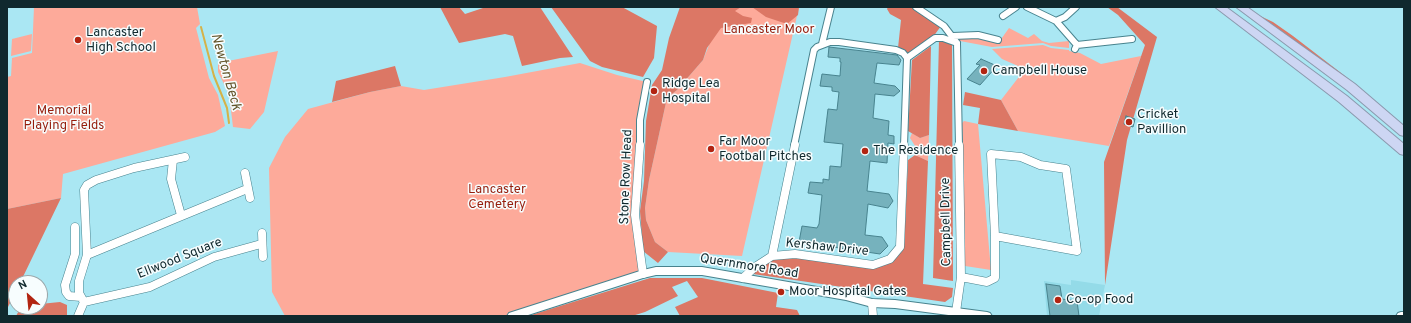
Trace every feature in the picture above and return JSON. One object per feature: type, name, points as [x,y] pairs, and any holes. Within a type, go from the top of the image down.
[{"type":"highway","points":[[1220,7],[1343,99],[1404,151]]},
{"type":"highway","points":[[1241,7],[1351,87],[1404,132]]},
{"type":"street","name":"Kershaw Drive","points":[[772,256],[814,50],[822,44],[831,7]]},
{"type":"street","points":[[916,7],[944,26],[957,43]]},
{"type":"street","points":[[1003,16],[1016,7]]},
{"type":"street","points":[[1027,7],[1056,22],[1076,47],[1132,39]]},
{"type":"street","points":[[1056,22],[1065,17],[1076,7]]},
{"type":"street","points":[[952,36],[978,35],[998,40]]},
{"type":"street","points":[[822,44],[839,42],[896,50],[903,53],[907,58],[935,38],[943,38],[957,43]]},
{"type":"street","name":"Campbell Drive","points":[[956,312],[960,277],[957,43]]},
{"type":"street","name":"Kershaw Drive","points":[[743,278],[755,267],[772,256],[795,254],[873,265],[890,260],[900,247],[907,58]]},
{"type":"street","name":"Stone Row Head","points":[[643,274],[635,215],[640,154],[640,120],[647,82]]},
{"type":"street","points":[[960,277],[987,282],[995,278],[995,236],[991,154],[1021,157],[1040,165],[1066,169],[1077,250],[995,236]]},
{"type":"street","points":[[78,316],[83,300],[79,293],[79,281],[87,255],[84,190],[87,185],[96,180],[121,172],[185,156]]},
{"type":"street","points":[[173,160],[171,179],[181,215]]},
{"type":"street","points":[[246,173],[247,189],[250,198]]},
{"type":"street","points":[[87,255],[247,189]]},
{"type":"street","points":[[75,227],[75,254],[65,285],[66,292],[69,296],[83,300]]},
{"type":"street","points":[[262,232],[263,257]]},
{"type":"street","name":"Ellwood Square","points":[[83,300],[150,287],[214,257],[262,244]]},
{"type":"street","name":"Quernmore Road","points":[[512,316],[643,274],[656,272],[702,272],[846,296],[872,303],[895,304],[987,316]]},
{"type":"street","points":[[872,303],[873,316]]},
{"type":"shaded area","points":[[440,7],[459,7],[465,14],[486,7],[540,7],[573,57],[560,58],[522,66],[513,36],[505,34],[459,43]]},
{"type":"shaded area","points":[[551,7],[622,7],[657,26],[654,58],[643,77],[602,67],[590,61]]},
{"type":"shaded area","points":[[680,7],[741,7],[735,11],[743,16],[752,18],[751,23],[721,28],[707,48],[703,60],[677,90],[667,98],[649,180],[645,208],[646,220],[655,242],[668,252],[658,263],[643,251],[640,211],[644,181],[646,121],[652,85],[662,70],[669,38]]},
{"type":"shaded area","points":[[752,7],[799,7],[798,15],[787,24],[766,17]]},
{"type":"shaded area","points":[[888,7],[914,7],[941,26],[933,37],[908,54],[898,48],[901,20],[890,14],[887,9]]},
{"type":"shaded area","points":[[1107,7],[1117,7],[1157,37],[1127,140],[1105,285],[1104,162],[1145,45],[1118,15]]},
{"type":"shaded area","points":[[1258,15],[1273,22],[1293,36],[1358,86],[1357,87]]},
{"type":"shaded area","points":[[939,40],[952,44],[953,281],[933,278]]},
{"type":"shaded area","points":[[931,46],[929,135],[920,138],[908,131],[912,60]]},
{"type":"shaded area","points":[[395,66],[401,86],[332,102],[336,81]]},
{"type":"shaded area","points":[[965,92],[1001,100],[1018,131],[978,124],[980,108],[963,105]]},
{"type":"shaded area","points":[[915,155],[928,161],[923,284],[953,288],[952,297],[945,302],[753,274],[773,259],[795,257],[873,268],[892,262],[904,248],[908,160]]},
{"type":"shaded area","points":[[61,198],[24,275],[8,275],[7,309],[7,209]]},
{"type":"shaded area","points":[[650,278],[702,278],[778,293],[776,307],[797,310],[800,316],[680,316],[675,307],[698,297],[687,281],[672,287],[678,296],[645,312],[632,316],[528,316]]},
{"type":"shaded area","points":[[1071,280],[1105,285],[1099,316],[1047,316],[1044,281],[1071,285]]},
{"type":"shaded area","points":[[60,302],[67,305],[67,316],[16,316],[48,315],[48,303]]},
{"type":"green space","name":"Memorial Playing Fields","points":[[34,7],[197,7],[200,24],[196,28],[209,78],[218,95],[225,126],[215,132],[63,174],[61,198],[7,209],[7,77],[11,76],[12,58],[32,53]]},
{"type":"green space","name":"Far Moor Football Pitches","points":[[701,7],[799,7],[742,256],[668,252],[655,242],[646,220],[645,208],[649,180],[667,98],[677,90],[703,60],[709,45]]},
{"type":"green space","points":[[1009,28],[1028,38],[1034,34],[1042,41],[1049,43],[1069,41],[1069,48],[1051,46],[1043,43],[992,47],[960,41],[956,38],[974,37],[999,42]]},
{"type":"green space","points":[[32,34],[31,51],[11,56],[12,39]]},
{"type":"green space","points":[[1043,45],[1051,48],[1080,53],[1101,64],[1141,56],[1109,146],[1018,131],[1001,100],[1025,69],[1002,59],[992,49]]},
{"type":"green space","points":[[278,51],[264,112],[250,129],[233,127],[229,94],[218,72],[218,63]]},
{"type":"green space","name":"Lancaster Cemetery","points":[[580,63],[617,75],[647,82],[640,120],[635,215],[643,274],[512,316],[285,316],[272,292],[269,168],[285,137],[308,109],[370,92],[401,86],[424,90]]},
{"type":"green space","points":[[964,121],[978,124],[991,270],[965,266],[962,123]]},
{"type":"green space","points":[[912,133],[920,138],[929,135],[928,161],[915,155],[917,149],[910,138]]},
{"type":"building","name":"The Residence","points":[[829,47],[897,55],[901,60],[899,65],[877,63],[874,83],[895,86],[900,91],[894,96],[875,94],[873,118],[889,121],[888,135],[894,136],[894,144],[888,143],[887,163],[870,161],[867,191],[889,194],[893,201],[888,208],[868,204],[865,235],[882,237],[888,246],[880,254],[799,242],[802,226],[817,228],[819,224],[822,195],[808,193],[810,182],[823,183],[823,179],[829,180],[830,166],[841,167],[843,144],[824,142],[828,109],[837,110],[839,92],[832,91],[832,87],[820,86],[822,74],[840,76],[841,62],[840,58],[828,57]]},
{"type":"building","name":"Campbell House","points":[[981,59],[997,66],[980,85],[967,79],[980,65],[976,64]]},
{"type":"building","name":"Cricket Pavillion","points":[[1126,116],[1135,119],[1133,127],[1124,124]]},
{"type":"building","name":"Co-op Food","points":[[1046,284],[1060,286],[1062,299],[1077,301],[1079,316],[1050,316]]},
{"type":"waterway","name":"Newton Beck","points":[[201,27],[214,76],[227,108],[229,123]]},
{"type":"place","name":"Lancaster High School","points":[[78,40]]},
{"type":"place","name":"Campbell House","points":[[984,71]]},
{"type":"place","name":"Ridge Lea Hospital","points":[[654,91]]},
{"type":"place","name":"Cricket Pavillion","points":[[1129,122]]},
{"type":"place","name":"Far Moor Football Pitches","points":[[711,149]]},
{"type":"place","name":"The Residence","points":[[865,151]]},
{"type":"place","name":"Moor Hospital Gates","points":[[781,292]]},
{"type":"place","name":"Co-op Food","points":[[1058,300]]},
{"type":"park label","name":"Lancaster Moor","points":[[769,30]]}]
